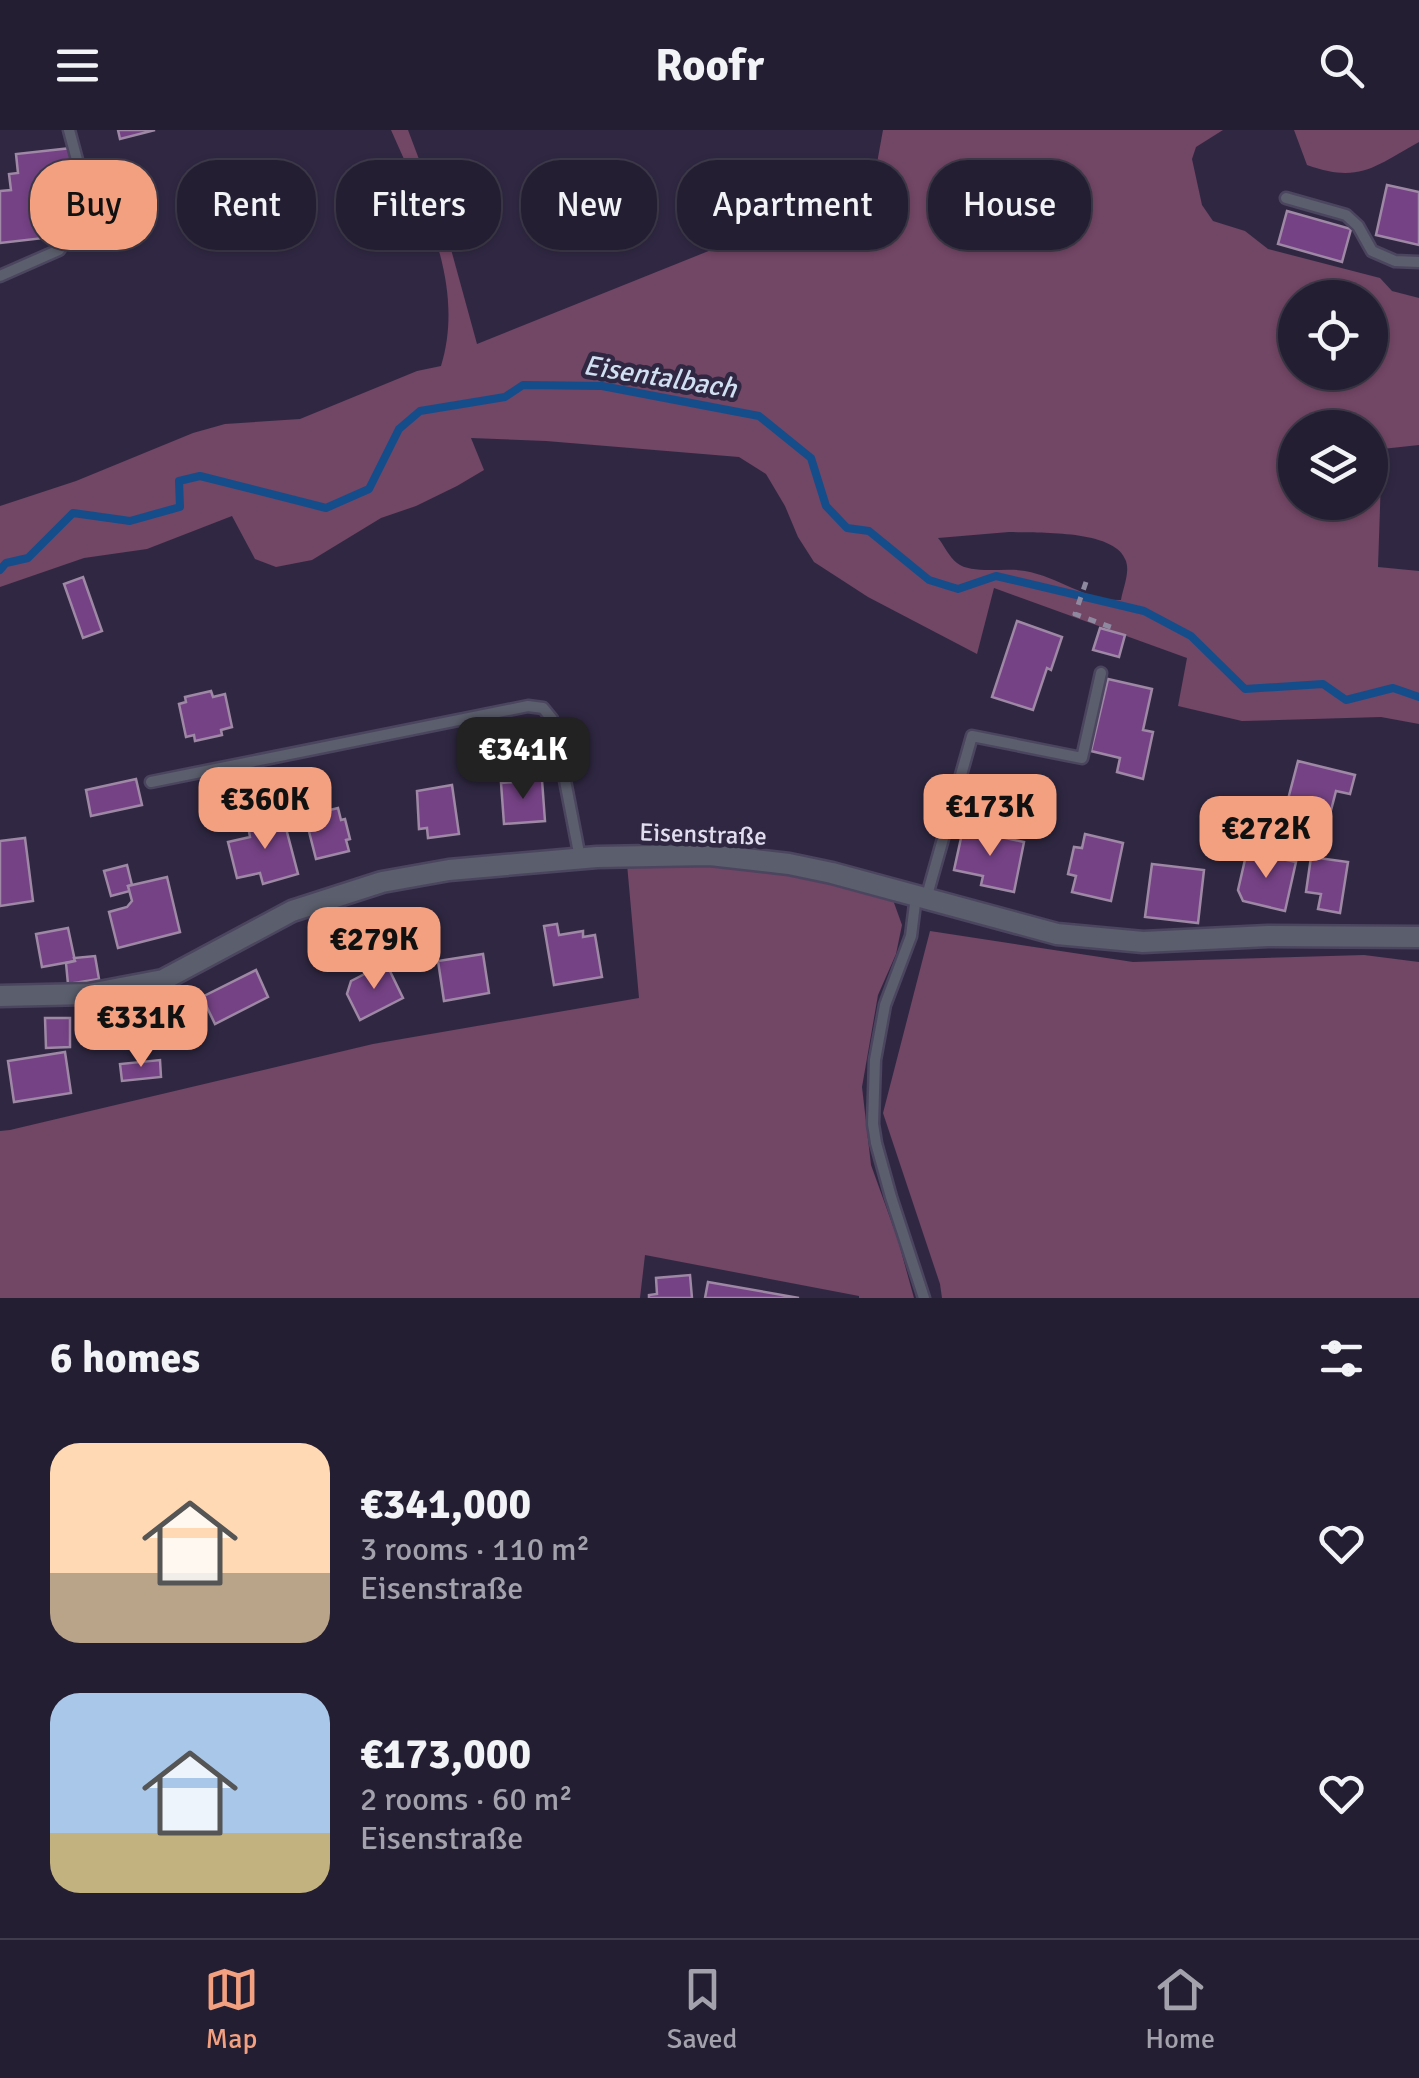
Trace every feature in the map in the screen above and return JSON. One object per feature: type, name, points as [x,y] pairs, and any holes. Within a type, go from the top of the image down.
[{"type":"street","name":"Eisenstraße","points":[[0,996],[89,994],[144,985],[178,973],[292,911],[382,882],[450,870],[666,854],[789,864],[1057,934],[1144,942],[1268,936],[1419,936]]},
{"type":"lane","points":[[0,276],[59,250],[86,212],[69,130]]},
{"type":"lane","points":[[1286,198],[1346,215],[1372,251],[1395,261],[1419,262]]},
{"type":"lane","points":[[924,1298],[873,1124],[875,1060],[885,1005],[911,936],[972,736],[1082,758],[1101,673]]},
{"type":"lane","points":[[151,782],[528,706],[542,708],[552,719],[556,734],[580,858]]},
{"type":"path","points":[[1086,582],[1075,614],[1116,629]]},
{"type":"shaded area","points":[[391,130],[408,130],[419,160],[404,160]]},
{"type":"shaded area","points":[[883,130],[1223,130],[1196,147],[1192,159],[1202,205],[1213,221],[1245,231],[1268,249],[1382,280],[1278,280],[1278,390],[1388,390],[1388,287],[1419,298],[1419,445],[1388,448],[1388,410],[1278,410],[1278,520],[1380,520],[1378,567],[1419,571],[1419,724],[1381,717],[1242,721],[1178,706],[1187,658],[994,588],[977,654],[868,597],[814,562],[766,474],[739,457],[471,438],[484,470],[416,506],[381,518],[312,560],[276,567],[255,559],[232,516],[147,549],[84,558],[0,587],[0,506],[76,481],[193,433],[225,424],[300,419],[417,371],[441,366],[447,336],[445,275],[438,250],[451,250],[477,344],[711,250],[908,250],[908,160],[878,160]],"holes":[[[1009,532],[1074,535],[1107,543],[1126,561],[1121,600],[1096,597],[1025,571],[963,567],[938,538]]]},
{"type":"shaded area","points":[[1294,130],[1419,130],[1419,142],[1366,170],[1341,173],[1307,165]]},
{"type":"shaded area","points":[[713,863],[822,875],[893,900],[902,925],[896,954],[878,995],[862,1087],[871,1165],[914,1298],[859,1298],[645,1255],[640,1298],[0,1298],[0,1131],[373,1044],[639,998],[627,864]]},
{"type":"shaded area","points":[[930,931],[1133,962],[1364,955],[1419,962],[1419,1298],[942,1298],[883,1113]]},
{"type":"building","points":[[118,130],[155,130],[120,139]]},
{"type":"building","points":[[72,148],[73,160],[30,160],[30,240],[0,243],[0,191],[11,190],[9,174],[18,173],[16,154]]},
{"type":"building","points":[[1387,185],[1419,192],[1419,245],[1376,235]]},
{"type":"building","points":[[1287,211],[1351,229],[1342,262],[1278,244]]},
{"type":"building","points":[[83,577],[102,631],[83,638],[64,584]]},
{"type":"building","points":[[1017,621],[1062,637],[1033,710],[992,697]]},
{"type":"building","points":[[1100,628],[1125,635],[1119,657],[1093,650]]},
{"type":"building","points":[[1108,679],[1152,689],[1143,730],[1153,732],[1143,779],[1117,772],[1120,758],[1091,751]]},
{"type":"building","points":[[211,691],[213,697],[225,694],[232,727],[221,730],[222,735],[195,741],[194,735],[186,737],[179,704],[186,702],[185,697]]},
{"type":"building","points":[[1298,761],[1355,775],[1350,794],[1336,791],[1329,818],[1286,807]]},
{"type":"building","points":[[136,779],[142,805],[91,816],[86,790]]},
{"type":"building","points":[[542,780],[545,821],[504,824],[501,783]]},
{"type":"building","points":[[452,785],[459,834],[428,838],[427,828],[419,829],[417,791]]},
{"type":"building","points":[[338,808],[341,820],[345,819],[349,851],[316,859],[305,816]]},
{"type":"building","points":[[283,817],[298,874],[263,884],[260,873],[237,878],[228,842],[250,837],[248,826]]},
{"type":"building","points":[[963,829],[1024,842],[1014,892],[981,885],[983,876],[954,870]]},
{"type":"building","points":[[1085,834],[1123,843],[1111,901],[1072,892],[1076,876],[1068,874],[1074,847],[1082,848]]},
{"type":"building","points":[[25,838],[33,901],[0,906],[0,841]]},
{"type":"building","points":[[1247,851],[1296,862],[1285,911],[1243,901],[1238,890]]},
{"type":"building","points":[[1311,857],[1348,862],[1340,913],[1318,909],[1321,894],[1306,892]]},
{"type":"building","points":[[1152,864],[1204,870],[1198,923],[1145,917]]},
{"type":"building","points":[[127,865],[130,891],[111,896],[104,871]]},
{"type":"building","points":[[167,877],[180,932],[118,948],[109,912],[127,907],[132,901],[128,886]]},
{"type":"building","points":[[557,924],[559,935],[583,931],[583,937],[595,935],[602,977],[554,985],[544,926]]},
{"type":"building","points":[[68,928],[75,961],[42,967],[36,934]]},
{"type":"building","points":[[483,954],[489,993],[444,1001],[438,961]]},
{"type":"building","points":[[95,956],[99,979],[68,984],[66,963]]},
{"type":"building","points":[[386,963],[403,998],[360,1020],[347,994],[351,981]]},
{"type":"building","points":[[256,970],[268,997],[215,1024],[202,997]]},
{"type":"building","points":[[171,1012],[175,1040],[128,1048],[123,1020]]},
{"type":"building","points":[[45,1018],[70,1018],[70,1047],[46,1048]]},
{"type":"building","points":[[65,1052],[71,1093],[14,1102],[8,1061]]},
{"type":"building","points":[[160,1060],[161,1077],[122,1081],[120,1064]]},
{"type":"building","points":[[690,1275],[692,1298],[649,1298],[657,1294],[656,1278]]},
{"type":"building","points":[[708,1282],[799,1298],[705,1298]]},
{"type":"waterway","name":"Eisentalbach","points":[[0,570],[6,563],[28,558],[73,513],[130,521],[180,507],[179,481],[200,476],[326,508],[369,489],[399,429],[420,411],[505,397],[523,385],[602,386],[759,416],[811,458],[826,506],[847,528],[869,531],[929,580],[958,589],[996,576],[1144,611],[1191,636],[1245,689],[1323,684],[1346,700],[1393,688],[1419,697]]}]
